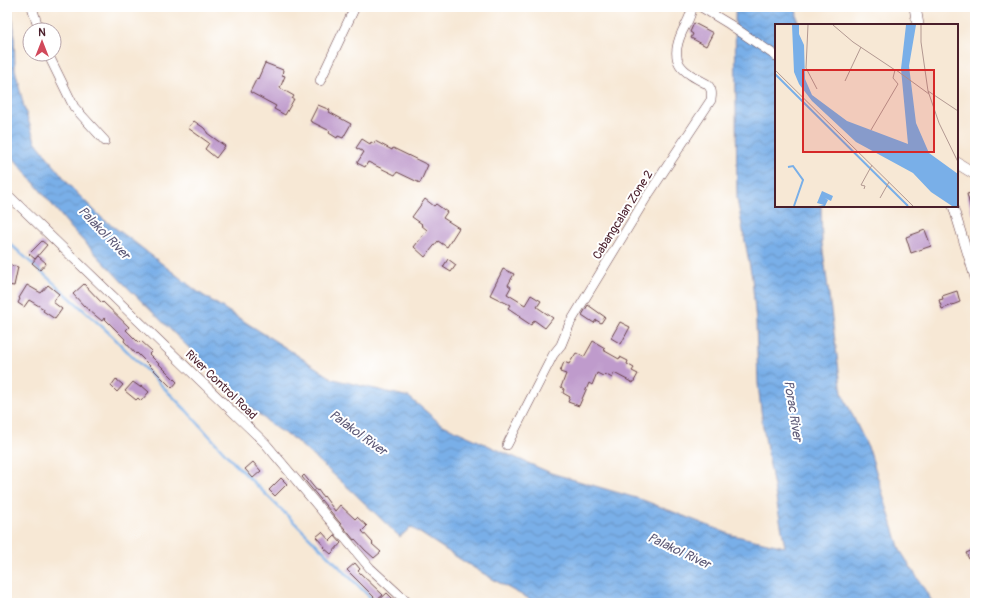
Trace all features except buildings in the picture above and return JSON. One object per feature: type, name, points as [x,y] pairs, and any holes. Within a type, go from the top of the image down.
[{"type":"street","points":[[32,7],[37,22]]},
{"type":"street","points":[[320,81],[356,7]]},
{"type":"street","name":"Cabangcalan Zone 2","points":[[506,445],[554,355],[561,345],[570,323],[646,198],[711,100],[712,92],[710,88],[682,68],[676,59],[677,44],[691,15],[692,7]]},
{"type":"street","points":[[701,7],[775,55]]},
{"type":"street","points":[[915,7],[918,24]]},
{"type":"street","points":[[52,62],[74,107],[105,141]]},
{"type":"street","points":[[958,164],[975,174]]},
{"type":"street","name":"River Control Road","points":[[7,194],[265,443],[370,568],[408,603]]},
{"type":"street","points":[[953,207],[975,278]]},
{"type":"water","points":[[7,7],[11,7],[14,29],[15,69],[24,107],[35,141],[71,187],[103,219],[198,292],[333,379],[409,397],[441,424],[551,473],[643,500],[732,535],[785,547],[763,427],[758,384],[756,322],[752,278],[737,199],[735,7],[796,7],[798,24],[775,24],[775,207],[821,207],[822,243],[842,393],[870,452],[900,550],[933,603],[538,603],[489,577],[411,527],[400,537],[294,439],[277,429],[245,403],[127,287],[72,229],[7,150]]},
{"type":"waterway","points":[[7,241],[107,331],[186,410],[233,462],[376,603]]},
{"type":"water label","name":"Palakol River","points":[[104,233]]},
{"type":"water label","name":"Porac River","points":[[793,411]]},
{"type":"water label","name":"Palakol River","points":[[358,433]]},
{"type":"water label","name":"Palakol River","points":[[679,551]]}]
